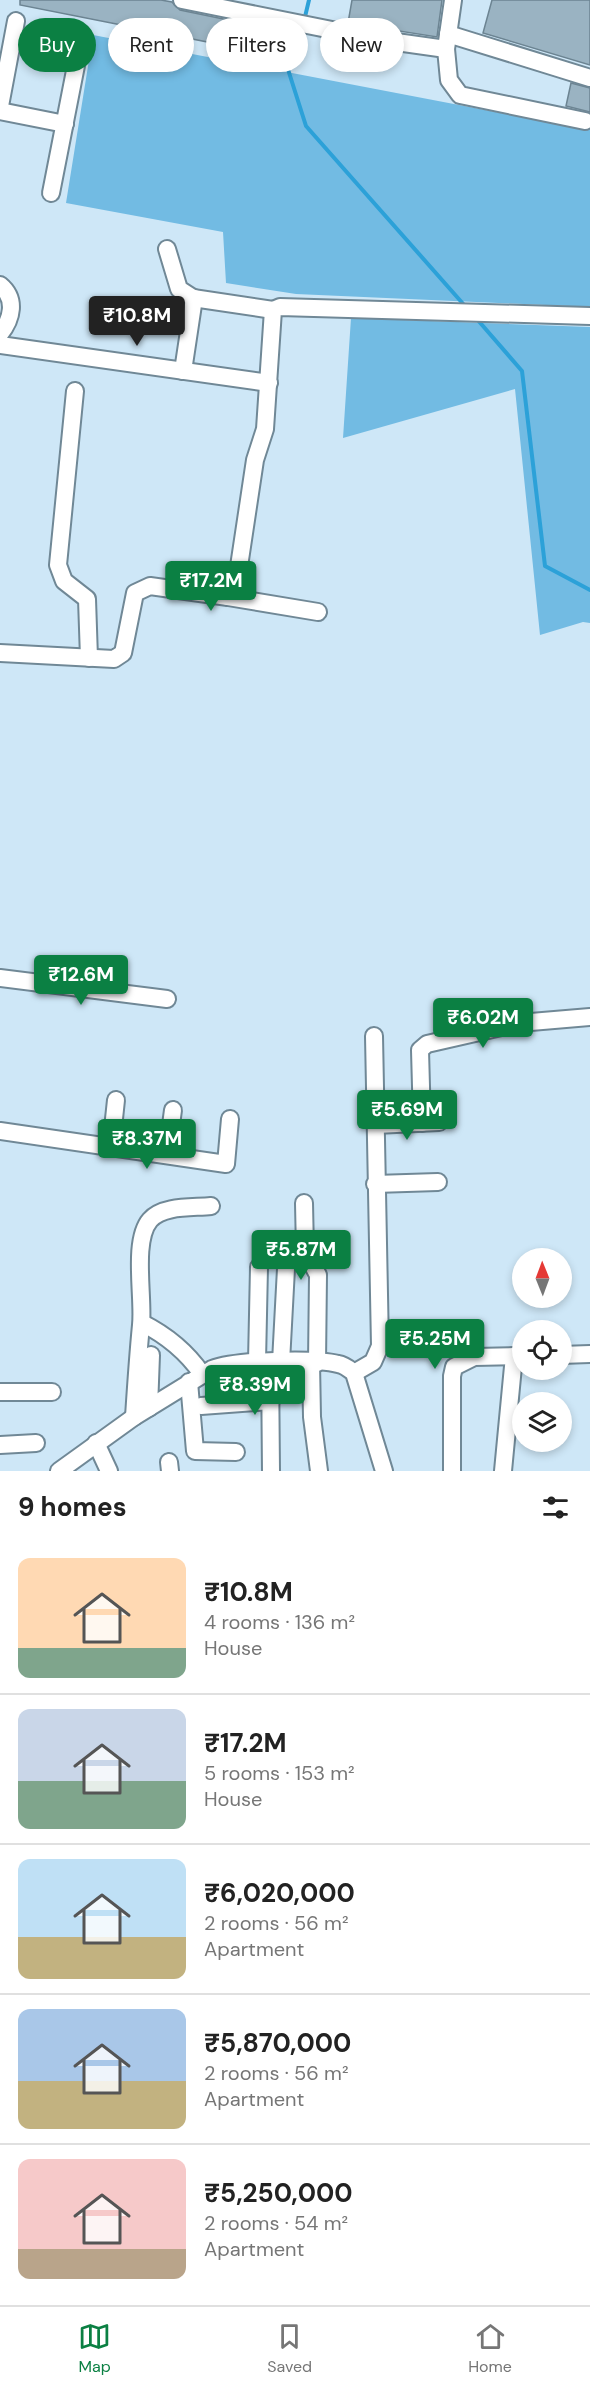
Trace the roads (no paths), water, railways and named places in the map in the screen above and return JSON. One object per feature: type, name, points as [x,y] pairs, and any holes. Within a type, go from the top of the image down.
[{"type":"street","points":[[182,0],[318,27],[447,41],[590,78]]},
{"type":"street","points":[[453,0],[447,41],[449,80],[460,95],[585,121]]},
{"type":"street","points":[[0,106],[16,21]]},
{"type":"street","points":[[51,193],[75,72]]},
{"type":"street","points":[[0,111],[65,124]]},
{"type":"street","points":[[167,249],[179,289],[194,298],[273,310],[280,307],[590,316]]},
{"type":"street","points":[[0,285],[7,292],[11,315],[10,321],[0,334]]},
{"type":"street","points":[[183,371],[194,298]]},
{"type":"street","points":[[228,597],[236,591],[255,460],[265,429],[273,310]]},
{"type":"street","points":[[0,345],[269,383]]},
{"type":"street","points":[[75,391],[58,565],[63,582],[87,599],[89,658]]},
{"type":"street","points":[[0,653],[114,659],[123,653],[135,593],[138,589],[150,586],[318,612]]},
{"type":"street","points":[[0,978],[167,999]]},
{"type":"street","points":[[375,1125],[430,1123],[420,1050],[427,1044],[519,1023],[590,1017]]},
{"type":"street","points":[[354,1373],[373,1362],[380,1346],[375,1185],[374,1036]]},
{"type":"street","points":[[111,1147],[116,1100]]},
{"type":"street","points":[[167,1155],[172,1110]]},
{"type":"street","points":[[0,1131],[226,1164],[230,1119]]},
{"type":"street","points":[[375,1185],[438,1182]]},
{"type":"street","points":[[304,1203],[304,1245],[318,1275],[312,1417],[319,1471]]},
{"type":"street","points":[[134,1417],[142,1323],[142,1240],[149,1220],[164,1210],[212,1206]]},
{"type":"street","points":[[270,1362],[286,1250],[290,1246],[304,1245]]},
{"type":"street","points":[[259,1267],[270,1362],[271,1471]]},
{"type":"street","points":[[142,1323],[157,1331],[187,1354],[195,1378],[195,1451],[236,1452]]},
{"type":"street","points":[[572,1355],[590,1354]]},
{"type":"street","points":[[149,1408],[151,1355]]},
{"type":"street","points":[[452,1471],[452,1376],[454,1367],[474,1357],[512,1356]]},
{"type":"street","points":[[59,1471],[134,1417],[195,1378],[225,1364],[270,1362],[337,1364],[354,1373],[384,1471]]},
{"type":"street","points":[[503,1471],[515,1380]]},
{"type":"street","points":[[0,1392],[52,1392]]},
{"type":"street","points":[[201,1406],[272,1401]]},
{"type":"street","points":[[0,1446],[36,1443]]},
{"type":"street","points":[[96,1443],[109,1471]]},
{"type":"waterway","points":[[305,18],[309,0]]},
{"type":"waterway","points":[[289,72],[306,126],[465,306]]},
{"type":"waterway","points":[[476,318],[522,371],[545,566],[590,590]]}]
